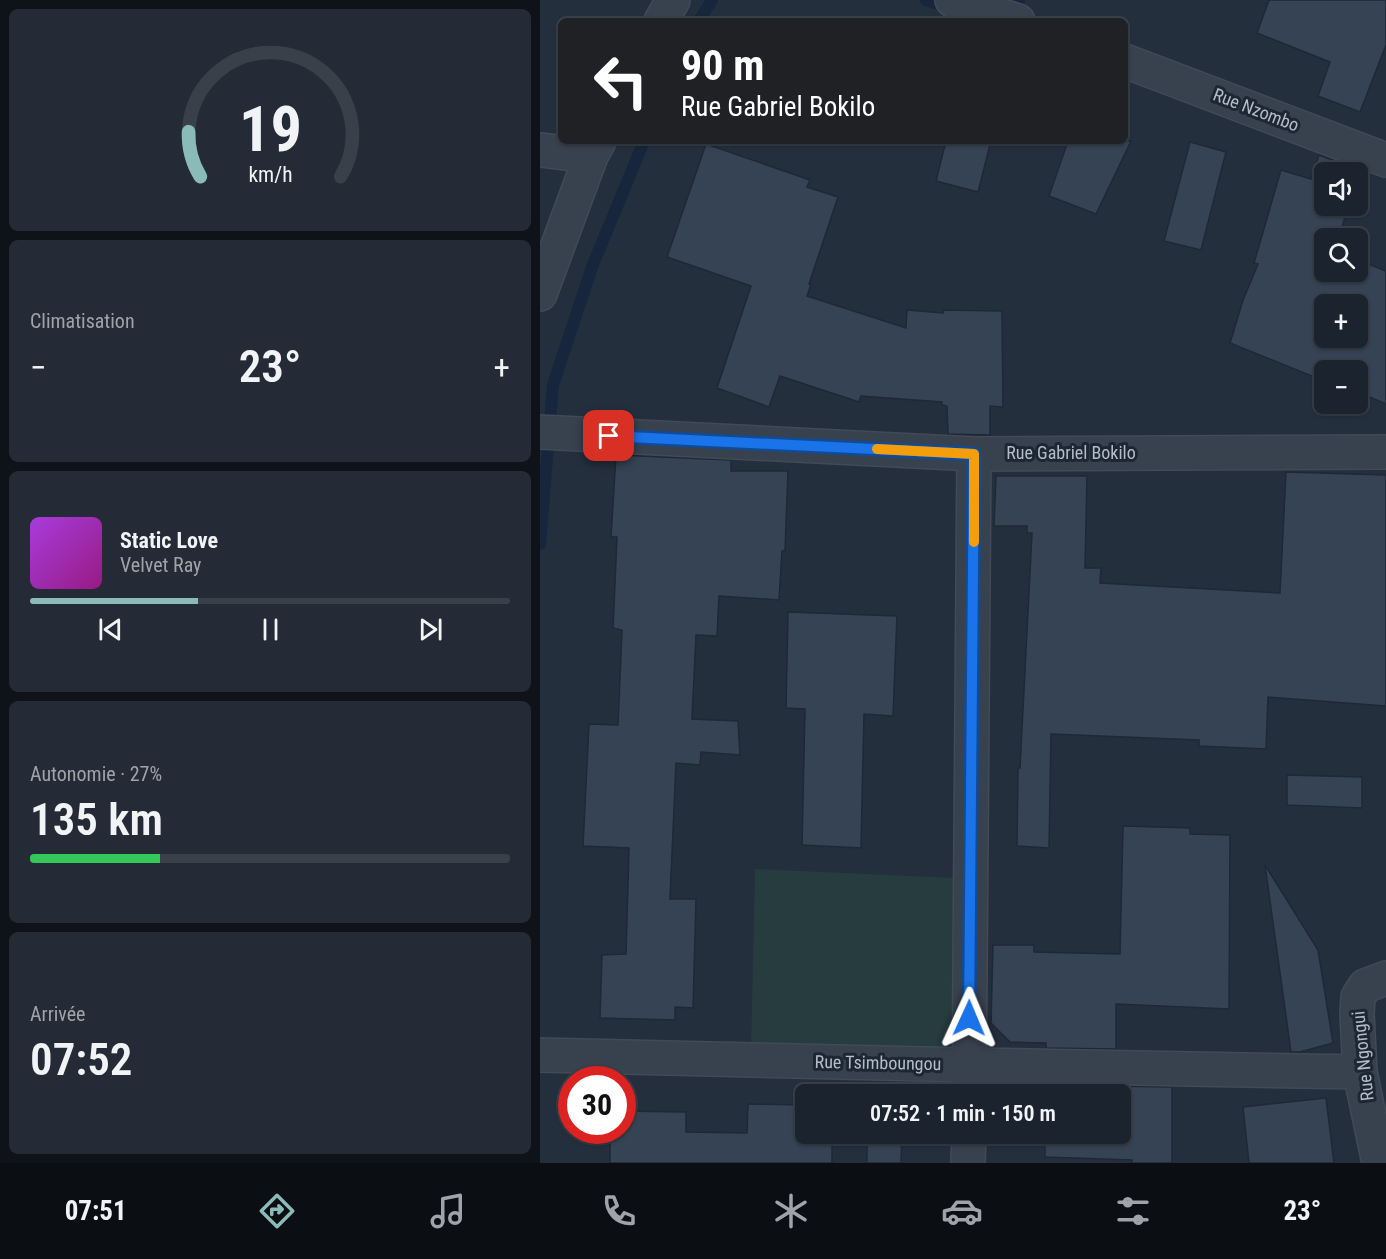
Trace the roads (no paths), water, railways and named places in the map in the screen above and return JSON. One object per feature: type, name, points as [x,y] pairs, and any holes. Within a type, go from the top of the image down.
[{"type":"street","points":[[663,18],[673,0]]},
{"type":"street","points":[[952,0],[1008,18]]},
{"type":"street","name":"Rue Nzombo","points":[[1128,62],[1386,160]]},
{"type":"street","points":[[540,150],[595,149],[540,294]]},
{"type":"street","name":"Rue Gabriel Bokilo","points":[[540,432],[974,454],[1386,452]]},
{"type":"street","points":[[969,1080],[974,454]]},
{"type":"street","name":"Rue Ngongui","points":[[1376,982],[1358,997],[1357,1014],[1360,1072],[1379,1163]]},
{"type":"street","name":"Rue Tsimboungou","points":[[540,1055],[969,1080],[1360,1072]]},
{"type":"street","points":[[968,1163],[969,1144]]},
{"type":"waterway","points":[[701,18],[712,0]]},
{"type":"waterway","points":[[926,0],[951,8]]},
{"type":"waterway","points":[[1016,18],[1019,0]]},
{"type":"waterway","points":[[540,544],[553,385],[592,267],[643,144]]}]
